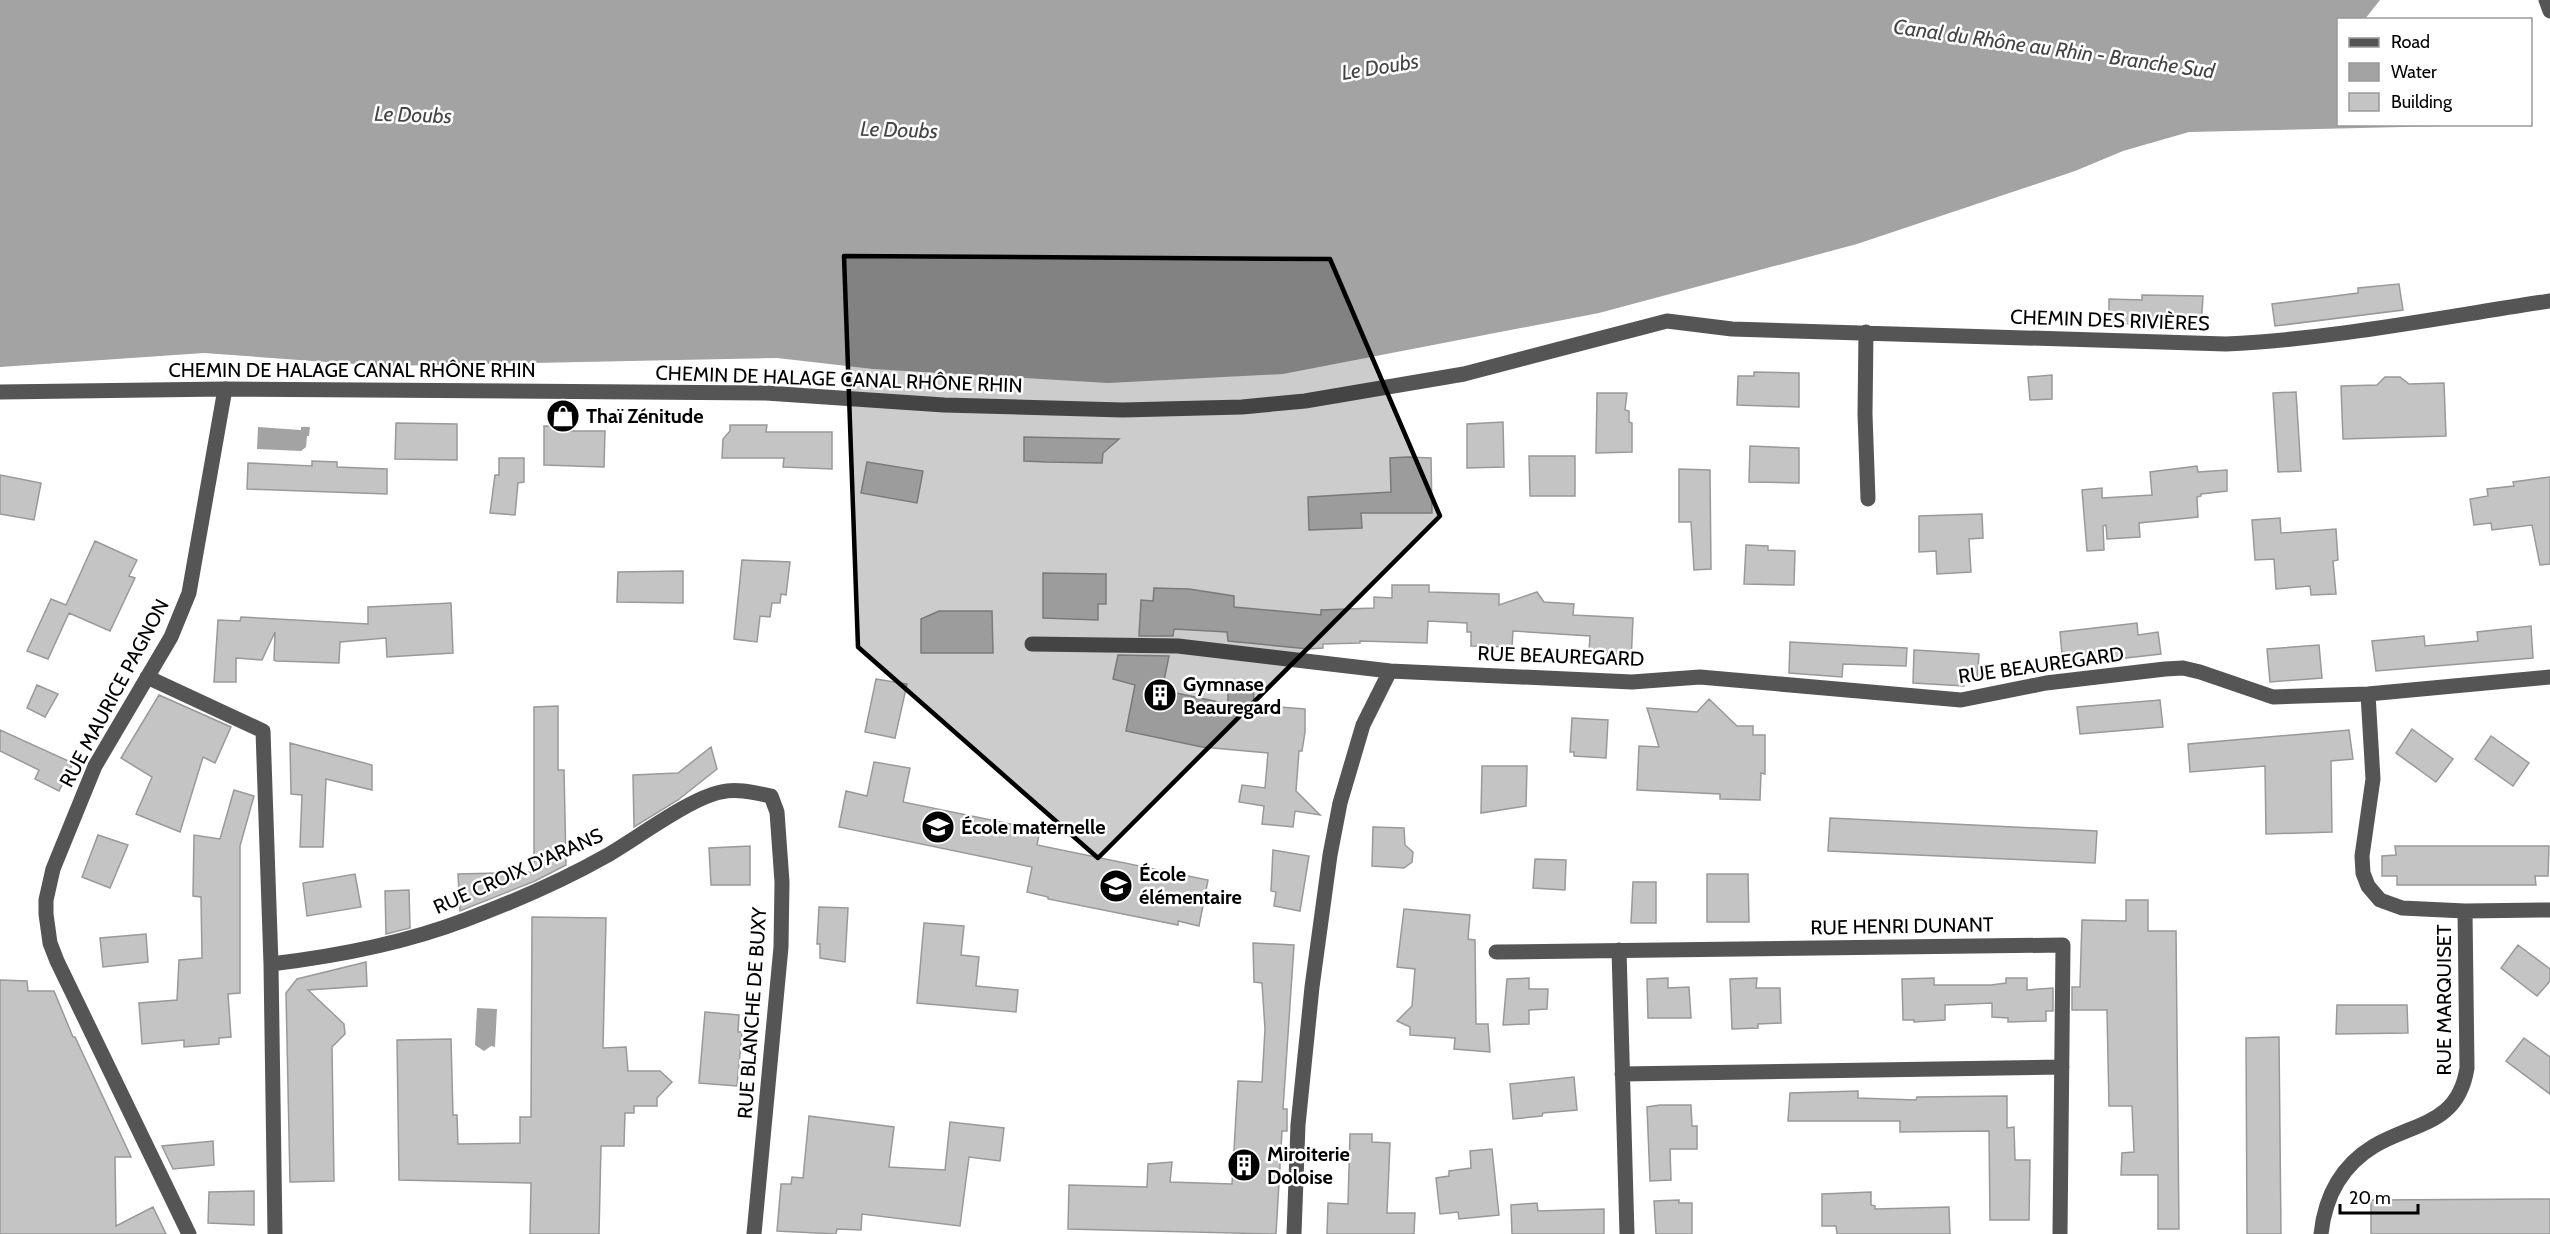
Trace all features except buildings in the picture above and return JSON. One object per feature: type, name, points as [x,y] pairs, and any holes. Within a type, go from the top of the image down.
[{"type":"street","points":[[2546,0],[2550,11]]},
{"type":"street","name":"CHEMIN DES RIVIÈRES","points":[[1667,321],[1732,330],[1866,332],[2173,344],[2246,343],[2388,328],[2550,301]]},
{"type":"street","name":"CHEMIN DE HALAGE CANAL RHÔNE RHIN","points":[[0,392],[225,388],[766,393],[944,405],[1123,410],[1242,406],[1305,401],[1464,374],[1667,321]]},
{"type":"street","points":[[1866,332],[1865,414],[1868,499]]},
{"type":"street","name":"RUE MAURICE PAGNON","points":[[189,1234],[57,961],[47,929],[46,900],[59,850],[96,766],[171,637],[189,593],[225,388]]},
{"type":"street","name":"RUE BEAUREGARD","points":[[1032,644],[1178,646],[1390,671],[1632,682],[1701,677],[1961,700],[2046,683],[2183,668],[2273,697],[2368,694],[2550,676]]},
{"type":"street","points":[[1294,1234],[1298,1125],[1312,987],[1330,855],[1340,803],[1363,725],[1390,671]]},
{"type":"street","points":[[147,677],[263,731],[271,964],[276,1234]]},
{"type":"street","name":"RUE MARQUISET","points":[[2368,694],[2373,779],[2362,856],[2363,873],[2368,886],[2380,900],[2402,908],[2466,911],[2550,910]]},
{"type":"street","name":"RUE CROIX D'ARANS","points":[[271,964],[332,956],[392,944],[438,930],[537,890],[605,857],[693,804],[722,791],[771,796]]},
{"type":"street","name":"RUE BLANCHE DE BUXY","points":[[754,1234],[781,947],[782,882],[777,812],[771,796]]},
{"type":"street","name":"RUE MARQUISET","points":[[2321,1234],[2330,1195],[2340,1176],[2355,1160],[2374,1146],[2433,1121],[2445,1112],[2464,1084],[2467,1068],[2466,911]]},
{"type":"street","name":"RUE HENRI DUNANT","points":[[1496,952],[2063,945],[2060,1234]]},
{"type":"street","points":[[1619,950],[1627,1234]]},
{"type":"street","points":[[1622,1074],[2062,1067]]},
{"type":"highlighted area","points":[[844,256],[1330,259],[1440,516],[1098,858],[858,647]]},
{"type":"water","points":[[0,0],[2380,0],[2366,18],[2337,18],[2337,126],[2444,126],[2189,132],[2123,151],[2075,171],[1857,244],[1599,313],[1283,374],[1108,383],[873,369],[777,358],[383,366],[204,353],[0,367]]},
{"type":"water","points":[[258,427],[301,430],[301,427],[310,427],[306,447],[301,451],[257,449]]},
{"type":"water","points":[[477,1008],[497,1009],[495,1047],[491,1046],[484,1051],[475,1045]]},
{"type":"place","name":"Thaï Zénitude","points":[[563,416]]},
{"type":"place","name":"Gymnase Beauregard","points":[[1160,695]]},
{"type":"place","name":"École maternelle","points":[[938,827]]},
{"type":"place","name":"École élémentaire","points":[[1116,886]]},
{"type":"place","name":"Miroiterie Doloise","points":[[1244,1165]]},
{"type":"water label","name":"Canal du Rhône au Rhin - Branche Sud","points":[[2054,49]]},
{"type":"water label","name":"Le Doubs","points":[[1380,67]]},
{"type":"water label","name":"Le Doubs","points":[[413,115]]},
{"type":"water label","name":"Le Doubs","points":[[899,130]]}]
